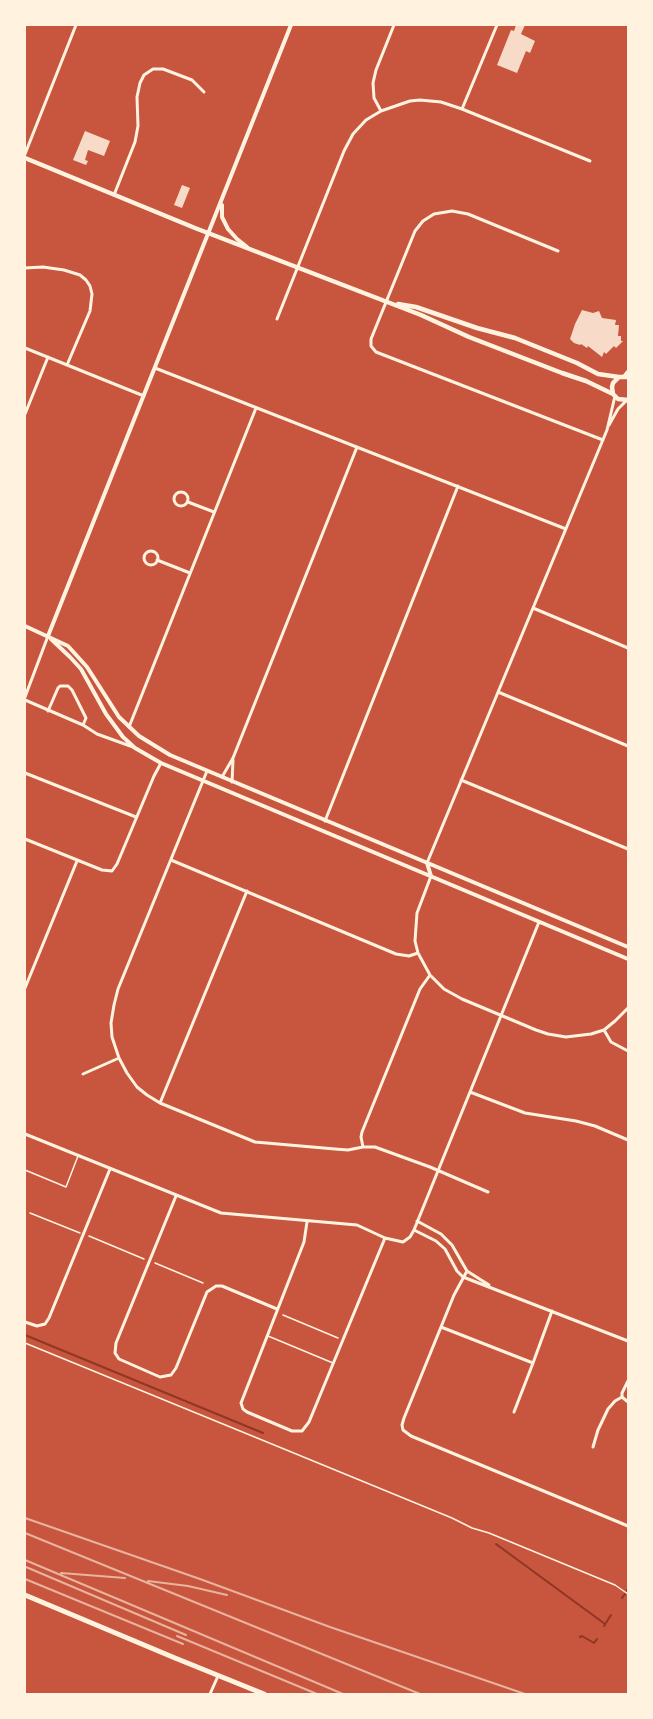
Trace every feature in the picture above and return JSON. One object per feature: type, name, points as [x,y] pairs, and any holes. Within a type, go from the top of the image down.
[{"type":"main road","points":[[25,158],[208,233],[386,302],[469,337],[586,381],[622,400],[627,400]]},
{"type":"main road","points":[[386,302],[416,307],[476,328],[515,338],[578,363],[598,374],[624,377]]},
{"type":"main road","points":[[614,395],[612,391],[613,383],[624,377]]},
{"type":"main road","points":[[25,1594],[264,1694]]},
{"type":"street","points":[[25,154],[76,25]]},
{"type":"street","points":[[291,25],[48,636],[25,699],[48,711],[83,725],[97,734],[135,748],[161,763],[628,959]]},
{"type":"street","points":[[382,110],[374,98],[372,83],[394,25]]},
{"type":"street","points":[[462,110],[497,25]]},
{"type":"street","points":[[114,195],[135,142],[138,126],[137,97],[140,83],[144,75],[153,68],[163,69],[192,80],[204,92]]},
{"type":"street","points":[[277,319],[344,151],[353,134],[366,120],[382,110],[401,103],[420,100],[441,102],[590,161]]},
{"type":"street","points":[[222,201],[224,222],[237,239],[249,248]]},
{"type":"street","points":[[558,251],[468,214],[452,211],[442,211],[434,214],[423,221],[415,231],[371,339],[371,346],[374,350],[602,440]]},
{"type":"street","points":[[25,268],[43,267],[64,270],[80,275],[90,286],[92,294],[90,311],[67,365]]},
{"type":"street","points":[[25,348],[144,396]]},
{"type":"street","points":[[25,414],[48,357]]},
{"type":"street","points":[[155,368],[566,529]]},
{"type":"street","points":[[624,377],[628,371]]},
{"type":"street","points":[[607,430],[614,395]]},
{"type":"street","points":[[627,400],[618,409],[602,440],[461,780],[428,863],[430,876],[417,912],[415,932],[418,953],[430,975],[444,989],[452,994],[536,1030],[555,1036],[578,1037],[604,1030],[628,1008]]},
{"type":"street","points":[[129,727],[256,408]]},
{"type":"street","points":[[222,777],[233,758],[357,447]]},
{"type":"street","points":[[325,821],[458,486]]},
{"type":"street","points":[[180,492],[185,493],[188,496],[188,502],[184,506],[179,506],[175,504],[174,497],[180,492]]},
{"type":"street","points":[[188,502],[214,512]]},
{"type":"street","points":[[147,552],[153,552],[156,554],[157,560],[154,564],[149,564],[144,560],[144,556],[147,552]]},
{"type":"street","points":[[157,560],[190,573]]},
{"type":"street","points":[[533,608],[627,648],[628,642]]},
{"type":"street","points":[[25,626],[68,646],[84,661],[112,707],[129,727],[139,736],[164,752],[232,782],[628,947]]},
{"type":"street","points":[[48,636],[81,669],[114,726],[135,748]]},
{"type":"street","points":[[48,711],[58,688],[60,686],[68,686],[72,690],[86,718],[83,725]]},
{"type":"street","points":[[498,692],[628,746]]},
{"type":"street","points":[[232,782],[233,758]]},
{"type":"street","points":[[25,840],[102,870],[112,870],[117,864],[136,817],[161,763]]},
{"type":"street","points":[[207,771],[118,989],[114,1005],[112,1037],[119,1058],[127,1073],[137,1087],[160,1104],[255,1142],[348,1150],[363,1147],[382,1148],[488,1192]]},
{"type":"street","points":[[25,773],[136,817]]},
{"type":"street","points":[[461,780],[628,849]]},
{"type":"street","points":[[171,860],[396,954],[409,956],[418,953]]},
{"type":"street","points":[[25,988],[77,861]]},
{"type":"street","points":[[160,1104],[247,891]]},
{"type":"street","points":[[25,1134],[220,1214],[357,1225],[385,1238],[403,1242],[410,1238],[414,1230],[539,922],[541,911]]},
{"type":"street","points":[[363,1147],[361,1137],[362,1132],[420,989],[430,975]]},
{"type":"street","points":[[604,1030],[611,1042],[628,1051]]},
{"type":"street","points":[[84,1074],[119,1058]]},
{"type":"street","points":[[470,1092],[525,1113],[576,1121],[628,1140]]},
{"type":"street","points":[[25,1322],[37,1326],[45,1324],[49,1318],[110,1169]]},
{"type":"street","points":[[176,1196],[116,1343],[115,1353],[119,1359],[160,1377],[171,1375],[176,1368],[207,1292],[216,1286],[222,1286],[277,1309]]},
{"type":"street","points":[[417,1221],[441,1234],[452,1245],[467,1271],[492,1287]]},
{"type":"street","points":[[307,1222],[304,1242],[241,1398],[241,1406],[247,1412],[292,1432],[302,1431],[309,1422],[385,1238]]},
{"type":"street","points":[[414,1230],[436,1241],[444,1250],[457,1271],[463,1277],[628,1341]]},
{"type":"street","points":[[444,1250],[452,1245]]},
{"type":"street","points":[[467,1271],[441,1327],[404,1418],[402,1425],[403,1430],[406,1434],[628,1526]]},
{"type":"street","points":[[514,1412],[552,1311]]},
{"type":"street","points":[[441,1327],[533,1363]]},
{"type":"street","points":[[622,1397],[622,1393],[628,1381]]},
{"type":"street","points":[[622,1397],[628,1402]]},
{"type":"street","points":[[592,1447],[608,1409],[615,1401],[622,1397]]},
{"type":"street","points":[[210,1694],[218,1676]]},
{"type":"lane","points":[[25,1170],[66,1187],[78,1156]]},
{"type":"lane","points":[[266,1336],[333,1363]]},
{"type":"path","points":[[30,1212],[80,1233]]},
{"type":"path","points":[[87,1235],[146,1260]]},
{"type":"path","points":[[153,1262],[203,1283]]},
{"type":"path","points":[[283,1316],[338,1338]]},
{"type":"path","points":[[25,1343],[452,1518],[472,1528],[489,1533],[615,1585],[628,1594]]},
{"type":"building","points":[[516,25],[525,25],[521,34],[535,41],[530,53],[526,51],[517,73],[497,65],[511,30],[514,31]]},
{"type":"building","points":[[85,131],[110,141],[104,156],[88,150],[85,160],[88,161],[86,165],[73,160]]},
{"type":"building","points":[[182,185],[190,188],[182,208],[174,205]]},
{"type":"building","points":[[582,310],[593,313],[599,311],[602,318],[616,320],[615,325],[619,325],[618,336],[621,336],[621,341],[623,341],[616,348],[614,346],[606,354],[604,352],[602,357],[588,346],[587,348],[581,344],[574,343],[570,339]]},
{"type":"waterway","points":[[25,1335],[263,1433]]},
{"type":"waterway","points":[[496,1544],[605,1624]]},
{"type":"waterway","points":[[622,1598],[625,1594]]},
{"type":"waterway","points":[[604,1626],[611,1615]]},
{"type":"waterway","points":[[580,1637],[582,1636],[594,1643],[597,1639]]},
{"type":"railway","points":[[25,1518],[200,1579],[330,1627],[525,1694]]},
{"type":"railway","points":[[25,1533],[420,1694]]},
{"type":"railway","points":[[25,1560],[343,1694]]},
{"type":"railway","points":[[26,1567],[186,1635]]},
{"type":"railway","points":[[61,1573],[125,1578]]},
{"type":"railway","points":[[25,1579],[183,1644]]},
{"type":"railway","points":[[148,1581],[188,1586],[227,1595]]},
{"type":"railway","points":[[177,1636],[317,1694]]}]
